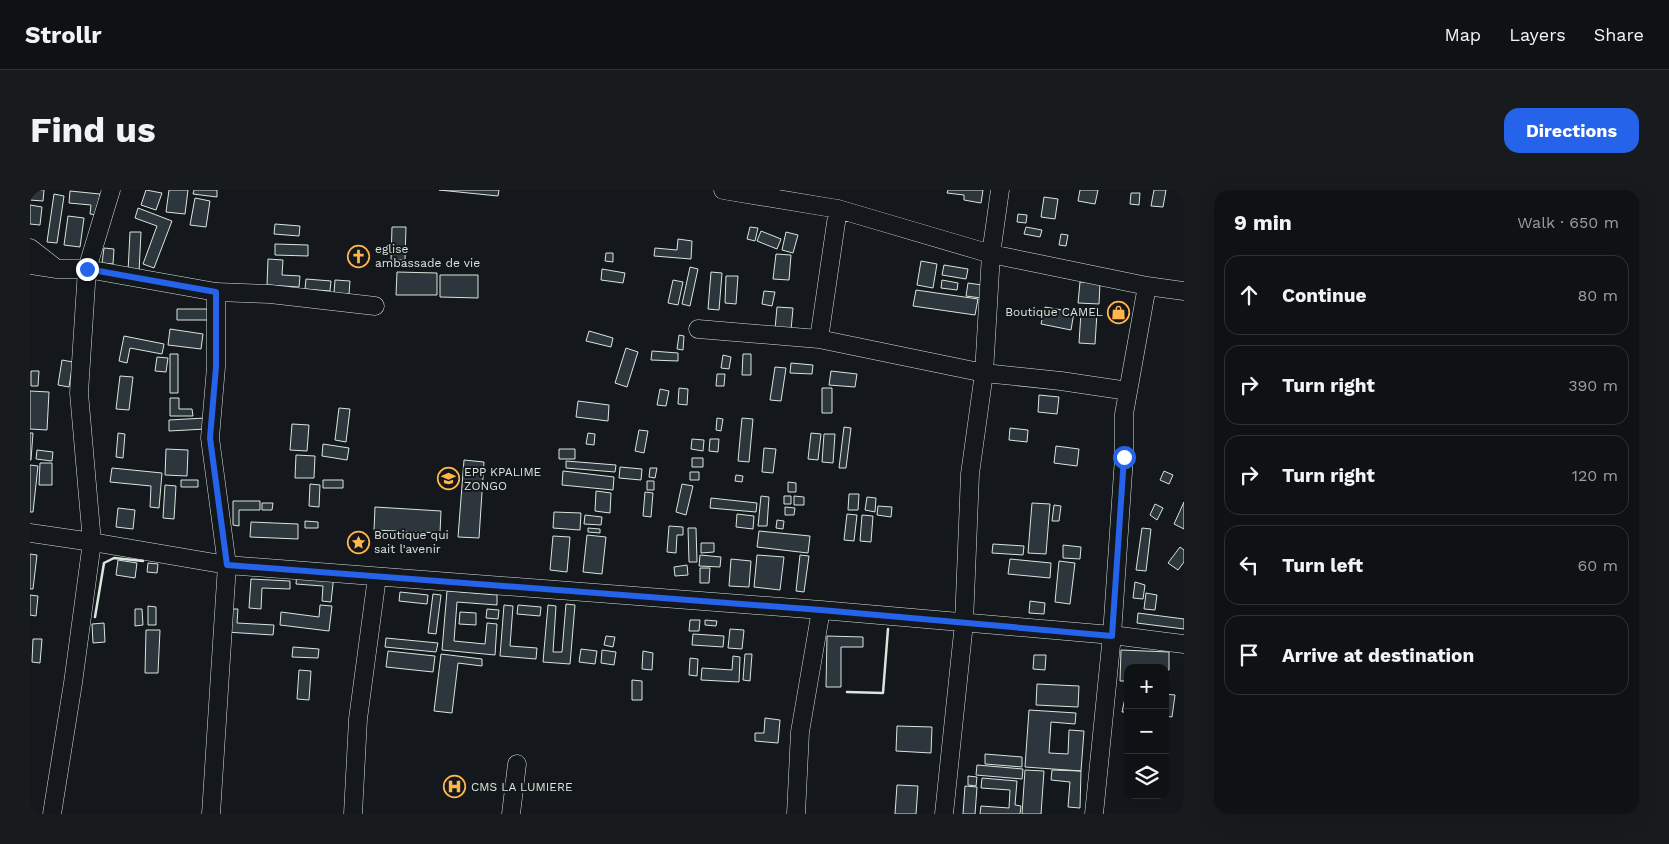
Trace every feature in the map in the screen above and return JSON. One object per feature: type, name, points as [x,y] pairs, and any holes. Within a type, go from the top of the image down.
[{"type":"street","points":[[52,814],[73,683],[92,542],[79,393],[87,269],[112,190]]},
{"type":"street","points":[[723,190],[838,209],[991,254],[1146,286],[1184,291]]},
{"type":"street","points":[[944,814],[964,623],[970,474],[984,373],[991,254],[1000,190]]},
{"type":"street","points":[[819,339],[838,209]]},
{"type":"street","points":[[30,248],[57,269]]},
{"type":"street","points":[[30,265],[57,269],[87,269],[216,292],[270,294],[375,306]]},
{"type":"street","points":[[1094,814],[1112,636],[1124,457],[1124,414],[1146,286]]},
{"type":"street","points":[[211,814],[227,565],[210,438],[216,367],[216,292]]},
{"type":"street","points":[[698,328],[819,339],[984,373],[1061,381],[1128,392]]},
{"type":"street","points":[[30,533],[227,565],[821,610],[1184,644]]},
{"type":"street","points":[[353,814],[358,719],[377,577]]},
{"type":"street","points":[[796,814],[800,732],[821,610]]},
{"type":"street","points":[[511,814],[517,764]]},
{"type":"building","points":[[30,190],[44,190],[43,201],[30,200]]},
{"type":"building","points":[[146,190],[162,193],[156,210],[141,205]]},
{"type":"building","points":[[169,190],[188,190],[185,214],[166,212]]},
{"type":"building","points":[[194,190],[217,190],[217,197],[193,194]]},
{"type":"building","points":[[439,190],[499,190],[498,196]]},
{"type":"building","points":[[948,190],[983,190],[981,203],[964,200],[964,195],[947,193]]},
{"type":"building","points":[[1080,190],[1098,190],[1095,204],[1078,201]]},
{"type":"building","points":[[1154,190],[1166,190],[1163,207],[1151,206]]},
{"type":"building","points":[[70,191],[100,194],[97,215],[90,214],[91,205],[69,203]]},
{"type":"building","points":[[1131,193],[1140,193],[1139,205],[1130,204]]},
{"type":"building","points":[[54,194],[64,196],[57,243],[47,242]]},
{"type":"building","points":[[1044,197],[1058,199],[1055,219],[1041,217]]},
{"type":"building","points":[[195,198],[210,201],[206,227],[190,225]]},
{"type":"building","points":[[30,205],[42,207],[40,225],[30,224]]},
{"type":"building","points":[[138,208],[172,221],[154,268],[143,264],[157,226],[135,218]]},
{"type":"building","points":[[1018,214],[1027,215],[1026,223],[1017,222]]},
{"type":"building","points":[[68,216],[84,218],[80,247],[64,245]]},
{"type":"building","points":[[275,224],[300,226],[299,236],[274,234]]},
{"type":"building","points":[[392,227],[406,227],[405,260],[391,260]]},
{"type":"building","points":[[750,227],[758,228],[755,241],[747,239]]},
{"type":"building","points":[[1026,227],[1042,230],[1040,237],[1024,234]]},
{"type":"building","points":[[761,231],[781,239],[777,249],[757,241]]},
{"type":"building","points":[[130,232],[141,232],[139,273],[128,272]]},
{"type":"building","points":[[786,232],[798,235],[793,253],[782,250]]},
{"type":"building","points":[[1061,234],[1068,235],[1066,246],[1059,245]]},
{"type":"building","points":[[678,239],[692,241],[691,259],[654,256],[655,248],[677,250]]},
{"type":"building","points":[[275,244],[308,245],[308,256],[275,255]]},
{"type":"building","points":[[104,248],[114,249],[113,264],[102,263]]},
{"type":"building","points":[[606,253],[613,253],[613,262],[605,261]]},
{"type":"building","points":[[776,254],[791,255],[789,280],[773,279]]},
{"type":"building","points":[[268,259],[283,260],[282,275],[300,276],[299,287],[267,285]]},
{"type":"building","points":[[921,261],[937,264],[933,288],[917,285]]},
{"type":"building","points":[[944,265],[968,269],[966,279],[942,275]]},
{"type":"building","points":[[690,267],[698,269],[690,306],[682,304]]},
{"type":"building","points":[[602,269],[625,273],[623,283],[601,280]]},
{"type":"building","points":[[397,272],[437,273],[437,295],[396,295]]},
{"type":"building","points":[[711,272],[722,273],[719,310],[708,309]]},
{"type":"building","points":[[440,275],[478,275],[478,298],[440,297]]},
{"type":"building","points":[[726,276],[738,276],[736,304],[725,303]]},
{"type":"building","points":[[306,279],[331,281],[330,291],[305,289]]},
{"type":"building","points":[[335,280],[350,281],[349,294],[334,293]]},
{"type":"building","points":[[673,280],[683,282],[678,305],[668,303]]},
{"type":"building","points":[[942,280],[958,283],[957,290],[941,288]]},
{"type":"building","points":[[1080,282],[1100,283],[1099,304],[1078,303]]},
{"type":"building","points":[[968,283],[982,285],[981,298],[966,296]]},
{"type":"building","points":[[916,290],[978,299],[975,315],[913,306]]},
{"type":"building","points":[[764,291],[775,292],[772,306],[762,304]]},
{"type":"building","points":[[777,307],[793,308],[791,330],[775,329]]},
{"type":"building","points":[[1045,307],[1074,312],[1071,330],[1041,324]]},
{"type":"building","points":[[177,309],[208,309],[208,320],[177,320]]},
{"type":"building","points":[[1081,312],[1097,313],[1095,344],[1079,343]]},
{"type":"building","points":[[170,329],[203,334],[201,349],[168,345]]},
{"type":"building","points":[[589,331],[613,338],[611,347],[586,341]]},
{"type":"building","points":[[679,335],[684,336],[683,350],[677,349]]},
{"type":"building","points":[[124,336],[164,344],[162,354],[130,348],[127,363],[119,361]]},
{"type":"building","points":[[626,348],[638,352],[627,387],[615,383]]},
{"type":"building","points":[[652,351],[678,353],[678,361],[651,360]]},
{"type":"building","points":[[170,354],[178,354],[178,393],[170,393]]},
{"type":"building","points":[[743,354],[751,354],[751,375],[742,375]]},
{"type":"building","points":[[723,355],[731,357],[729,369],[721,368]]},
{"type":"building","points":[[157,357],[168,358],[166,372],[155,371]]},
{"type":"building","points":[[62,360],[73,362],[69,387],[58,385]]},
{"type":"building","points":[[791,363],[813,365],[812,374],[790,373]]},
{"type":"building","points":[[775,367],[786,368],[781,401],[770,400]]},
{"type":"building","points":[[31,371],[39,371],[38,386],[31,386]]},
{"type":"building","points":[[831,371],[857,374],[855,387],[829,385]]},
{"type":"building","points":[[717,374],[725,374],[724,386],[716,386]]},
{"type":"building","points":[[120,376],[133,377],[129,410],[116,409]]},
{"type":"building","points":[[679,388],[688,389],[687,405],[678,404]]},
{"type":"building","points":[[822,388],[832,388],[832,413],[822,413]]},
{"type":"building","points":[[660,389],[669,391],[666,406],[657,405]]},
{"type":"building","points":[[30,391],[49,392],[47,430],[30,429]]},
{"type":"building","points":[[1039,395],[1059,397],[1057,414],[1038,412]]},
{"type":"building","points":[[170,398],[179,398],[179,409],[192,409],[193,416],[170,416]]},
{"type":"building","points":[[578,401],[609,405],[608,421],[576,417]]},
{"type":"building","points":[[339,408],[350,409],[346,442],[335,440]]},
{"type":"building","points":[[205,418],[206,429],[169,431],[169,420]]},
{"type":"building","points":[[717,418],[723,419],[721,431],[716,430]]},
{"type":"building","points":[[742,418],[753,419],[749,462],[738,461]]},
{"type":"building","points":[[292,424],[309,425],[307,451],[290,450]]},
{"type":"building","points":[[844,427],[851,428],[846,468],[839,468]]},
{"type":"building","points":[[1010,428],[1028,430],[1027,442],[1009,440]]},
{"type":"building","points":[[639,430],[648,431],[644,453],[635,451]]},
{"type":"building","points":[[30,433],[33,433],[31,460],[30,460]]},
{"type":"building","points":[[118,433],[125,434],[123,458],[116,457]]},
{"type":"building","points":[[588,433],[595,434],[594,445],[586,444]]},
{"type":"building","points":[[811,433],[821,434],[818,460],[808,459]]},
{"type":"building","points":[[824,434],[835,434],[833,463],[822,462]]},
{"type":"building","points":[[692,439],[704,440],[703,451],[691,449]]},
{"type":"building","points":[[710,439],[719,439],[718,452],[709,451]]},
{"type":"building","points":[[323,444],[349,448],[347,460],[322,456]]},
{"type":"building","points":[[1056,446],[1079,449],[1077,466],[1054,463]]},
{"type":"building","points":[[764,448],[776,449],[773,473],[762,472]]},
{"type":"building","points":[[166,449],[188,450],[187,476],[165,475]]},
{"type":"building","points":[[559,449],[575,449],[575,459],[559,459]]},
{"type":"building","points":[[37,450],[53,452],[52,461],[36,459]]},
{"type":"building","points":[[296,455],[315,456],[314,478],[295,478]]},
{"type":"building","points":[[692,458],[703,458],[703,467],[692,467]]},
{"type":"building","points":[[464,460],[484,462],[479,538],[458,537]]},
{"type":"building","points":[[566,461],[616,465],[615,472],[566,468]]},
{"type":"building","points":[[40,463],[52,463],[52,485],[39,485]]},
{"type":"building","points":[[30,465],[38,466],[33,512],[30,512]]},
{"type":"building","points":[[620,467],[642,469],[641,480],[619,478]]},
{"type":"building","points":[[112,468],[162,473],[159,508],[150,507],[151,486],[110,482]]},
{"type":"building","points":[[650,468],[657,468],[655,478],[649,477]]},
{"type":"building","points":[[563,471],[614,477],[613,490],[562,485]]},
{"type":"building","points":[[1164,471],[1173,475],[1169,484],[1160,480]]},
{"type":"building","points":[[690,472],[699,472],[699,480],[690,480]]},
{"type":"building","points":[[736,475],[743,476],[742,482],[735,481]]},
{"type":"building","points":[[181,480],[198,480],[198,487],[181,487]]},
{"type":"building","points":[[323,480],[343,480],[343,488],[323,488]]},
{"type":"building","points":[[647,481],[654,481],[654,490],[647,490]]},
{"type":"building","points":[[788,482],[796,483],[796,492],[788,492]]},
{"type":"building","points":[[310,484],[320,485],[319,507],[309,506]]},
{"type":"building","points":[[682,484],[693,486],[686,515],[676,512]]},
{"type":"building","points":[[165,485],[176,486],[174,519],[163,518]]},
{"type":"building","points":[[596,491],[611,493],[610,513],[595,511]]},
{"type":"building","points":[[645,492],[653,493],[651,517],[643,516]]},
{"type":"building","points":[[849,494],[859,494],[858,510],[848,510]]},
{"type":"building","points":[[761,496],[769,497],[767,526],[758,526]]},
{"type":"building","points":[[784,496],[791,496],[791,504],[784,504]]},
{"type":"building","points":[[794,496],[804,497],[804,505],[794,505]]},
{"type":"building","points":[[867,497],[876,498],[875,512],[865,510]]},
{"type":"building","points":[[711,498],[757,503],[756,512],[710,508]]},
{"type":"building","points":[[233,501],[260,501],[260,510],[239,510],[239,526],[233,525]]},
{"type":"building","points":[[1184,502],[1184,529],[1174,524]]},
{"type":"building","points":[[262,503],[273,503],[272,510],[262,510]]},
{"type":"building","points":[[1032,503],[1050,504],[1046,554],[1028,553]]},
{"type":"building","points":[[1155,504],[1163,508],[1157,520],[1150,515]]},
{"type":"building","points":[[1054,505],[1061,506],[1059,521],[1052,521]]},
{"type":"building","points":[[878,506],[892,507],[891,517],[877,515]]},
{"type":"building","points":[[375,507],[441,511],[440,533],[374,530]]},
{"type":"building","points":[[785,507],[795,508],[794,515],[785,515]]},
{"type":"building","points":[[118,508],[135,510],[133,529],[116,527]]},
{"type":"building","points":[[554,512],[581,513],[580,530],[553,528]]},
{"type":"building","points":[[737,514],[754,516],[753,529],[736,527]]},
{"type":"building","points":[[847,514],[857,515],[854,541],[844,540]]},
{"type":"building","points":[[585,515],[602,517],[601,525],[584,524]]},
{"type":"building","points":[[862,515],[873,516],[871,542],[860,541]]},
{"type":"building","points":[[777,520],[784,521],[783,529],[776,528]]},
{"type":"building","points":[[305,521],[318,522],[318,528],[305,528]]},
{"type":"building","points":[[251,522],[298,524],[298,539],[250,537]]},
{"type":"building","points":[[669,526],[683,527],[683,535],[677,535],[676,553],[667,552]]},
{"type":"building","points":[[588,528],[600,529],[600,533],[588,532]]},
{"type":"building","points":[[688,528],[696,528],[697,562],[689,562]]},
{"type":"building","points":[[1142,528],[1151,529],[1146,571],[1136,570]]},
{"type":"building","points":[[759,531],[810,536],[808,553],[757,547]]},
{"type":"building","points":[[587,535],[606,537],[602,574],[583,572]]},
{"type":"building","points":[[553,536],[570,537],[567,572],[550,570]]},
{"type":"building","points":[[701,543],[714,543],[714,552],[701,553]]},
{"type":"building","points":[[993,544],[1024,546],[1023,555],[992,553]]},
{"type":"building","points":[[1063,545],[1081,547],[1080,559],[1063,558]]},
{"type":"building","points":[[1180,547],[1184,550],[1184,562],[1178,570],[1168,563]]},
{"type":"building","points":[[30,554],[37,555],[33,589],[30,589]]},
{"type":"building","points":[[700,555],[721,557],[720,567],[699,566]]},
{"type":"building","points":[[757,555],[784,557],[780,590],[754,587]]},
{"type":"building","points":[[800,555],[809,556],[804,592],[796,591]]},
{"type":"building","points":[[731,559],[751,561],[749,587],[729,586]]},
{"type":"building","points":[[1010,559],[1051,563],[1050,578],[1008,574]]},
{"type":"building","points":[[118,560],[137,563],[135,578],[116,575]]},
{"type":"building","points":[[1059,561],[1075,563],[1070,604],[1055,602]]},
{"type":"building","points":[[148,563],[158,564],[157,573],[147,572]]},
{"type":"building","points":[[687,565],[688,575],[675,576],[674,567]]},
{"type":"building","points":[[700,568],[710,568],[709,583],[700,583]]},
{"type":"building","points":[[297,572],[334,575],[331,602],[322,601],[323,586],[296,584]]},
{"type":"building","points":[[251,579],[290,581],[290,589],[262,588],[261,609],[249,608]]},
{"type":"building","points":[[1135,582],[1145,585],[1143,599],[1133,598]]},
{"type":"building","points":[[447,591],[497,595],[497,605],[457,602],[454,641],[485,644],[487,623],[497,624],[495,655],[442,650]]},
{"type":"building","points":[[400,592],[428,595],[427,604],[399,601]]},
{"type":"building","points":[[1146,593],[1157,595],[1155,610],[1144,609]]},
{"type":"building","points":[[433,594],[441,595],[436,634],[428,633]]},
{"type":"building","points":[[30,595],[38,596],[36,616],[30,615]]},
{"type":"building","points":[[1030,601],[1045,603],[1044,614],[1029,613]]},
{"type":"building","points":[[566,604],[575,605],[570,664],[543,662],[548,605],[556,606],[553,652],[562,652]]},
{"type":"building","points":[[320,605],[332,606],[329,631],[280,625],[281,612],[319,617]]},
{"type":"building","points":[[504,605],[513,606],[510,646],[537,648],[536,659],[500,656]]},
{"type":"building","points":[[518,605],[541,607],[540,616],[517,614]]},
{"type":"building","points":[[148,606],[156,607],[156,625],[148,625]]},
{"type":"building","points":[[135,609],[142,609],[143,625],[135,626]]},
{"type":"building","points":[[227,609],[238,609],[237,623],[274,625],[273,635],[226,632]]},
{"type":"building","points":[[487,609],[499,610],[498,619],[486,618]]},
{"type":"building","points":[[460,612],[476,613],[476,625],[459,624]]},
{"type":"building","points":[[1138,613],[1184,619],[1184,629],[1137,623]]},
{"type":"building","points":[[690,620],[700,620],[699,631],[689,631]]},
{"type":"building","points":[[705,620],[717,621],[716,626],[705,625]]},
{"type":"building","points":[[104,623],[105,642],[93,643],[92,624]]},
{"type":"building","points":[[730,629],[744,630],[742,649],[728,648]]},
{"type":"building","points":[[146,630],[160,630],[158,673],[145,673]]},
{"type":"building","points":[[693,634],[724,636],[723,647],[692,645]]},
{"type":"building","points":[[606,636],[615,637],[613,647],[604,645]]},
{"type":"building","points":[[827,636],[863,637],[863,647],[841,647],[841,687],[826,687]]},
{"type":"building","points":[[386,638],[438,643],[436,652],[385,647]]},
{"type":"building","points":[[33,639],[42,639],[40,663],[32,662]]},
{"type":"building","points":[[293,647],[319,649],[318,658],[292,657]]},
{"type":"building","points":[[581,649],[597,651],[595,664],[579,662]]},
{"type":"building","points":[[602,650],[616,652],[614,665],[601,663]]},
{"type":"building","points":[[1121,650],[1169,652],[1169,664],[1124,664],[1124,681],[1120,681]]},
{"type":"building","points":[[388,651],[435,656],[433,672],[386,667]]},
{"type":"building","points":[[643,651],[653,653],[652,670],[642,669]]},
{"type":"building","points":[[441,654],[482,659],[482,666],[458,663],[452,713],[434,711]]},
{"type":"building","points":[[745,654],[752,654],[750,681],[743,680]]},
{"type":"building","points":[[1034,655],[1046,655],[1045,670],[1033,669]]},
{"type":"building","points":[[733,656],[740,657],[739,682],[701,680],[702,668],[732,670]]},
{"type":"building","points":[[690,658],[698,659],[697,676],[689,675]]},
{"type":"building","points":[[299,670],[311,671],[309,700],[297,699]]},
{"type":"building","points":[[632,680],[642,681],[642,700],[632,700]]},
{"type":"building","points":[[1037,684],[1079,686],[1078,707],[1036,705]]},
{"type":"building","points":[[1169,694],[1175,695],[1172,717],[1169,717]]},
{"type":"building","points":[[1029,710],[1076,713],[1075,724],[1051,722],[1049,753],[1068,754],[1069,730],[1084,731],[1081,771],[1025,767]]},
{"type":"building","points":[[765,718],[780,720],[778,743],[755,741],[755,733],[764,733]]},
{"type":"building","points":[[897,726],[932,727],[931,753],[896,751]]},
{"type":"building","points":[[985,754],[1022,757],[1022,767],[985,764]]},
{"type":"building","points":[[977,765],[1023,769],[1022,779],[976,775]]},
{"type":"building","points":[[1025,770],[1044,771],[1041,814],[1022,814]]},
{"type":"building","points":[[1052,770],[1081,771],[1080,808],[1068,807],[1070,782],[1051,780]]},
{"type":"building","points":[[968,776],[977,777],[976,786],[968,785]]},
{"type":"building","points":[[982,778],[1017,781],[1015,805],[1021,806],[1020,814],[980,814],[981,806],[1009,808],[1010,790],[981,788]]},
{"type":"building","points":[[897,785],[918,786],[916,814],[895,814]]},
{"type":"building","points":[[965,786],[977,787],[975,814],[963,814]]},
{"type":"wall","points":[[95,617],[104,563],[114,558],[143,561]]},
{"type":"wall","points":[[847,692],[883,693],[888,629]]},
{"type":"place","name":"eglise ambassade de vie","points":[[359,256]]},
{"type":"place","name":"Boutique CAMEL","points":[[1119,312]]},
{"type":"place","name":"EPP KPALIME ZONGO","points":[[448,479]]},
{"type":"place","name":"Boutique qui sait l'avenir","points":[[358,542]]},
{"type":"place","name":"CMS LA LUMIERE","points":[[455,787]]},
{"type":"route","points":[[87,269],[216,292],[216,367],[210,438],[227,565],[821,610],[1112,636],[1124,457]]}]
